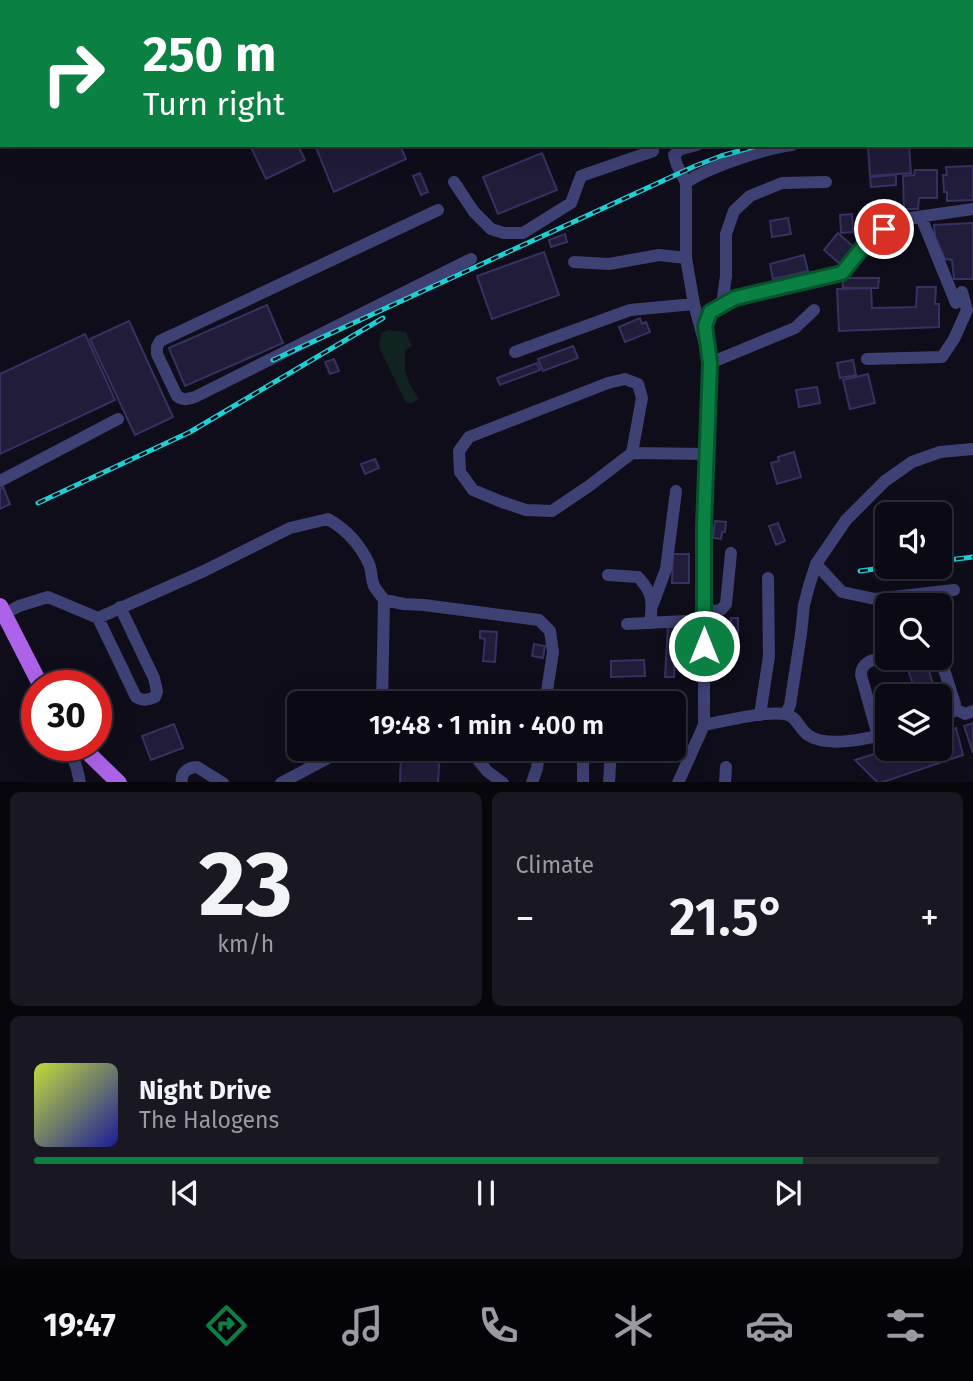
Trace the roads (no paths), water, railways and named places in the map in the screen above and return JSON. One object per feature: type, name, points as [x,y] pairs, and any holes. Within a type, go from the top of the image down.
[{"type":"main road","points":[[2,610],[33,670]]},
{"type":"main road","points":[[94,761],[111,780]]},
{"type":"street","points":[[689,147],[674,155],[685,183],[686,258],[694,304],[710,363]]},
{"type":"street","points":[[685,183],[693,177],[777,147]]},
{"type":"street","points":[[454,181],[474,212],[491,229],[504,233],[523,233],[571,203],[581,176],[653,151]]},
{"type":"street","points":[[722,304],[726,276],[726,233],[734,211],[750,197],[782,183],[826,183]]},
{"type":"street","points":[[678,782],[704,725],[704,526],[710,363],[705,326],[710,312],[735,298],[842,273],[871,237],[897,220],[973,209]]},
{"type":"street","points":[[438,210],[160,341],[157,354],[177,396],[186,400],[195,397],[471,259]]},
{"type":"street","points":[[867,359],[942,357],[969,318],[964,296],[949,286],[921,216]]},
{"type":"street","points":[[574,262],[609,264],[659,255],[686,258]]},
{"type":"street","points":[[516,352],[630,310],[694,304]]},
{"type":"street","points":[[710,363],[795,328],[814,310]]},
{"type":"street","points":[[632,453],[642,398],[638,384],[625,379],[608,383],[469,437],[459,451],[460,472],[473,489],[502,502],[526,510],[552,511],[632,453],[708,454]]},
{"type":"street","points":[[0,481],[118,419]]},
{"type":"street","points":[[786,714],[790,705],[802,635],[804,605],[816,565],[846,520],[885,481],[912,462],[940,452],[973,449]]},
{"type":"street","points":[[650,623],[653,604],[666,569],[677,491]]},
{"type":"street","points":[[98,618],[204,571],[290,528],[328,519],[341,526],[361,548],[370,566],[374,586],[384,600],[382,691]]},
{"type":"street","points":[[627,624],[704,616],[721,610],[726,604],[731,553]]},
{"type":"street","points":[[816,565],[842,592],[875,599],[954,590]]},
{"type":"street","points":[[608,575],[638,577],[648,588],[653,604]]},
{"type":"street","points":[[760,715],[769,656],[768,578]]},
{"type":"street","points":[[2,610],[48,597],[98,618],[136,697],[141,700],[149,699],[155,696],[157,691],[154,678],[120,607]]},
{"type":"street","points":[[384,600],[539,620],[550,631],[553,652],[547,691]]},
{"type":"street","points":[[875,660],[864,664],[861,675],[875,713]]},
{"type":"street","points":[[944,670],[955,704],[952,713]]},
{"type":"street","points":[[955,709],[965,714],[973,711]]},
{"type":"street","points":[[704,725],[760,715],[786,714],[794,718],[808,736],[828,741],[849,741],[875,736]]},
{"type":"street","points":[[74,761],[80,782]]},
{"type":"street","points":[[281,782],[322,761]]},
{"type":"street","points":[[479,761],[487,771],[503,782]]},
{"type":"street","points":[[531,782],[538,761]]},
{"type":"street","points":[[583,761],[583,782]]},
{"type":"street","points":[[609,782],[610,761]]},
{"type":"street","points":[[182,782],[184,772],[192,767],[223,782]]},
{"type":"street","points":[[725,782],[726,767]]},
{"type":"railway","points":[[273,360],[695,166],[753,147]]},
{"type":"railway","points":[[38,503],[190,432],[383,318]]},
{"type":"railway","points":[[952,560],[973,557]]},
{"type":"railway","points":[[860,571],[875,569]]}]
